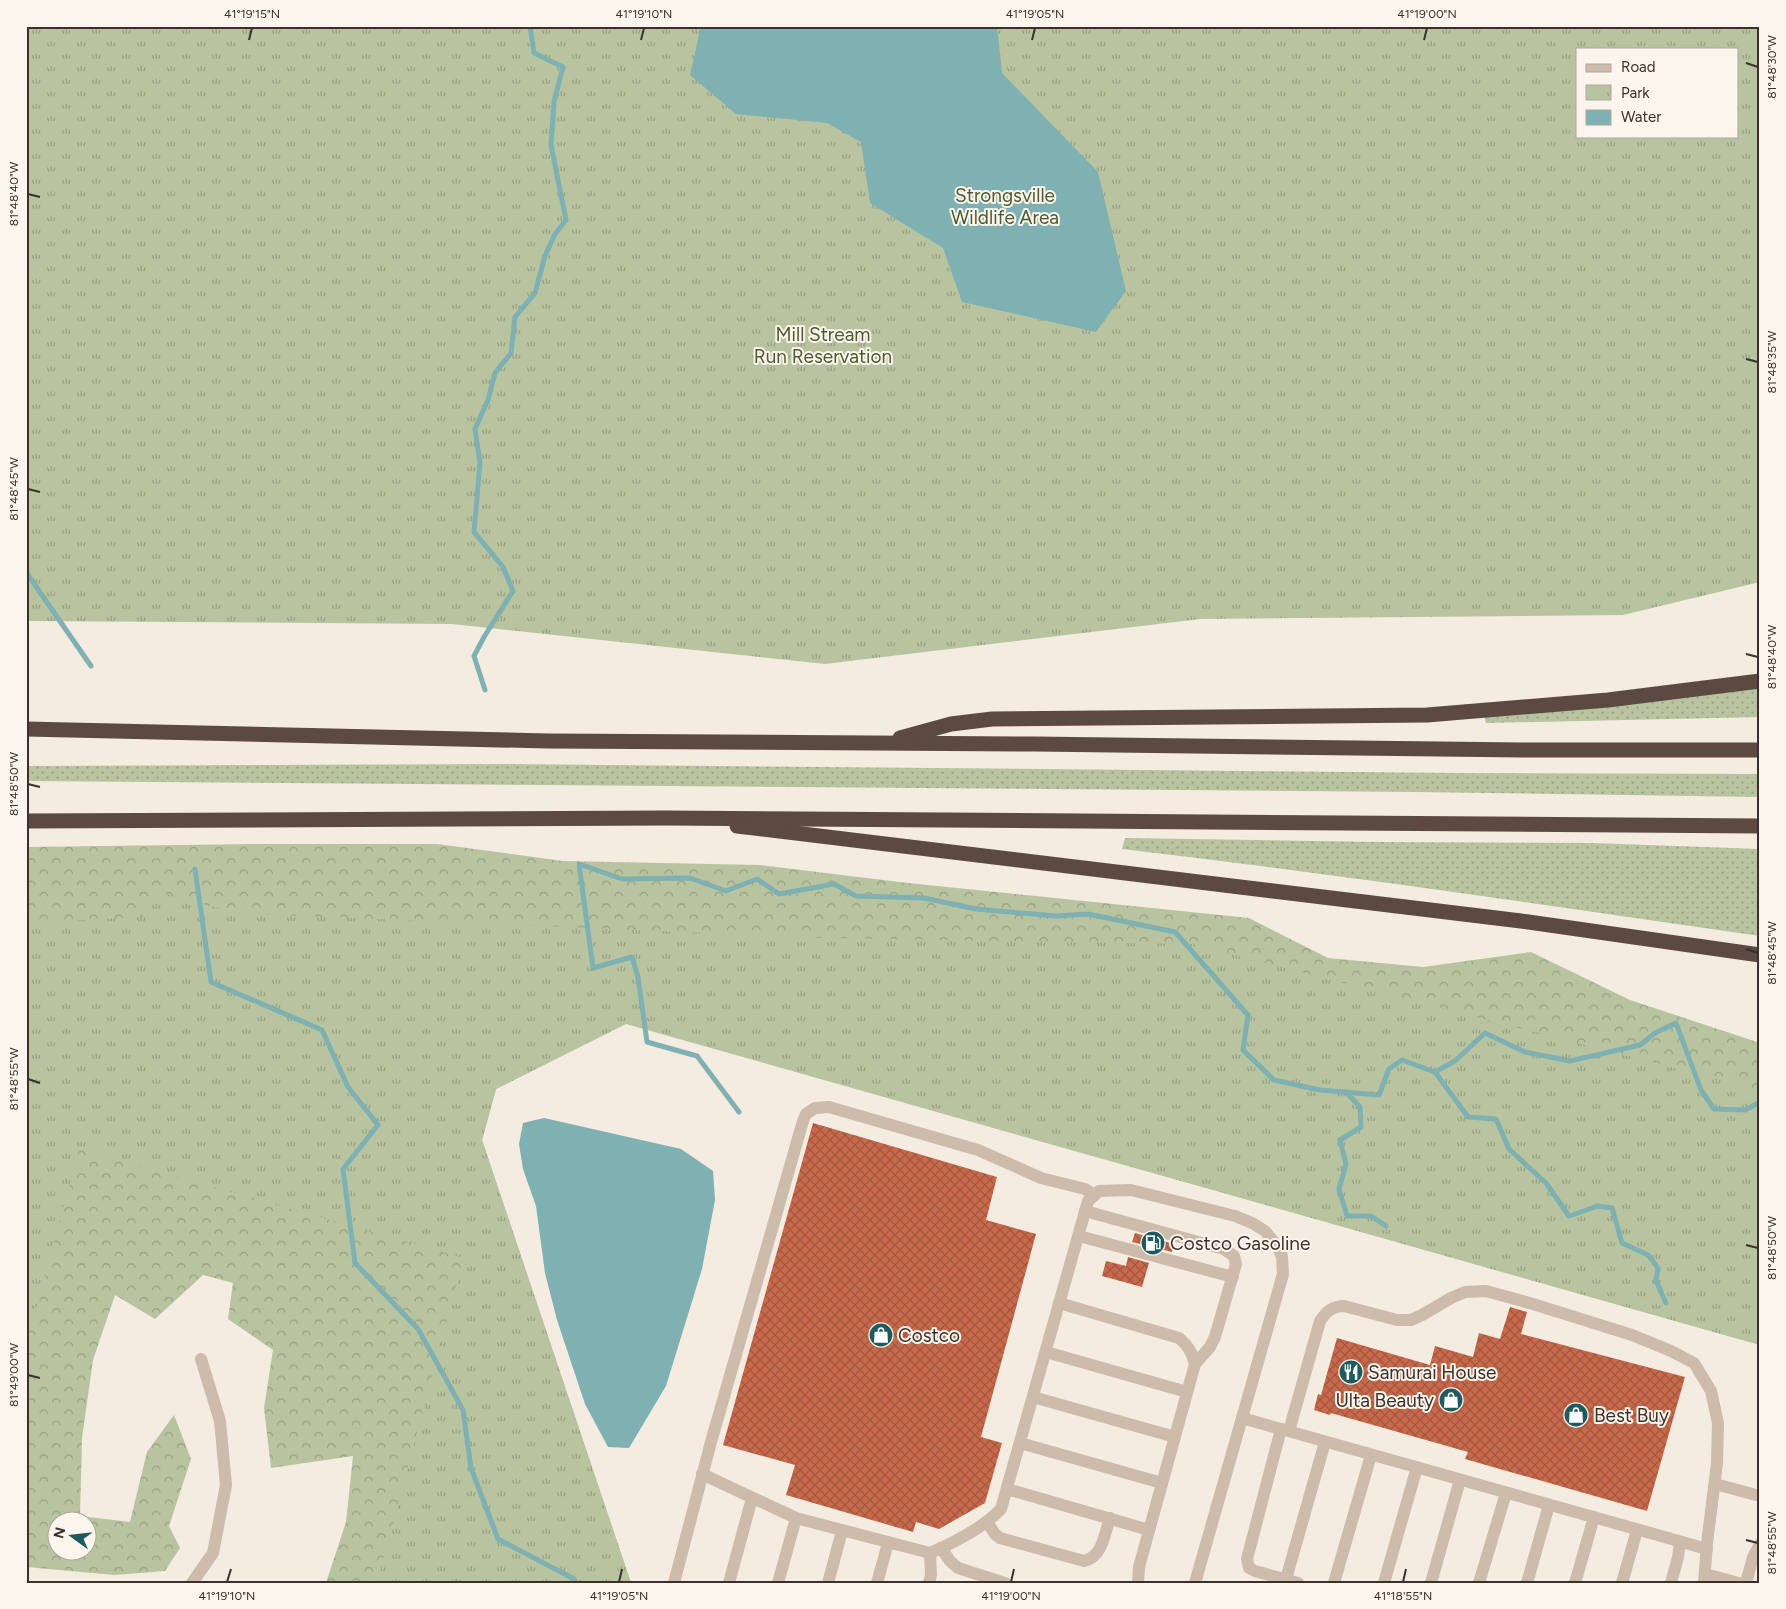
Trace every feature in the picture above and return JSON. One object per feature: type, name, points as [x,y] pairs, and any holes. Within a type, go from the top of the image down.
[{"type":"highway","points":[[884,743],[951,724],[992,719],[1427,715],[1608,700],[1760,681]]},
{"type":"highway","points":[[26,729],[548,741],[1524,750],[1760,750]]},
{"type":"highway","points":[[26,821],[665,818],[1760,826]]},
{"type":"highway","points":[[665,818],[1521,921],[1760,955]]},
{"type":"street","points":[[674,1583],[702,1474],[802,1120],[810,1111],[822,1106],[830,1107],[978,1150],[1035,1176],[1085,1189],[1094,1195]]},
{"type":"street","points":[[935,1551],[987,1522],[1001,1509],[1088,1201],[1099,1191],[1131,1190],[1252,1222],[1265,1231],[1275,1243],[1282,1256],[1283,1274],[1196,1583]]},
{"type":"street","points":[[1085,1211],[1224,1249],[1234,1256],[1236,1264],[1215,1337],[1210,1347],[1195,1364],[1139,1567],[1138,1583]]},
{"type":"street","points":[[1078,1236],[1233,1277]]},
{"type":"street","points":[[1325,1442],[1292,1581],[1249,1568],[1247,1559],[1285,1430],[1317,1330],[1325,1314],[1331,1309],[1336,1306],[1344,1306],[1397,1320],[1410,1320],[1465,1292],[1486,1291],[1542,1306],[1632,1335],[1694,1363],[1711,1391],[1718,1423],[1718,1463],[1714,1484],[1705,1578],[1739,1583]]},
{"type":"street","points":[[1059,1303],[1179,1338],[1192,1353],[1195,1364]]},
{"type":"street","points":[[1046,1352],[1187,1392]]},
{"type":"street","points":[[192,1583],[213,1554],[226,1485],[220,1421],[201,1359]]},
{"type":"street","points":[[1033,1397],[1175,1437]]},
{"type":"street","points":[[1242,1418],[1707,1549]]},
{"type":"street","points":[[1020,1443],[1162,1483]]},
{"type":"street","points":[[1334,1583],[1371,1455]]},
{"type":"street","points":[[1384,1583],[1417,1468]]},
{"type":"street","points":[[702,1474],[796,1518],[888,1543],[935,1551],[958,1568],[983,1580],[1005,1583]]},
{"type":"street","points":[[1432,1583],[1460,1480]]},
{"type":"street","points":[[1714,1484],[1760,1496]]},
{"type":"street","points":[[1007,1489],[1149,1530]]},
{"type":"street","points":[[1479,1583],[1506,1493]]},
{"type":"street","points":[[729,1583],[752,1498]]},
{"type":"street","points":[[1527,1583],[1549,1505]]},
{"type":"street","points":[[778,1583],[796,1518]]},
{"type":"street","points":[[987,1522],[1000,1538],[1084,1561],[1093,1558],[1099,1551],[1110,1518]]},
{"type":"street","points":[[1575,1583],[1594,1518]]},
{"type":"street","points":[[1622,1583],[1637,1530]]},
{"type":"street","points":[[828,1583],[842,1531]]},
{"type":"street","points":[[1670,1583],[1678,1557],[1680,1542]]},
{"type":"street","points":[[877,1583],[888,1543]]},
{"type":"street","points":[[1746,1583],[1760,1544]]},
{"type":"street","points":[[929,1583],[935,1551]]},
{"type":"green space","name":"Mill Stream Run Reservation","points":[[26,26],[1760,26],[1760,582],[1623,615],[1200,619],[825,664],[452,624],[26,621]]},
{"type":"green space","points":[[1760,687],[1760,717],[1486,723],[1484,716]]},
{"type":"green space","points":[[509,764],[1760,774],[1760,797],[1416,792],[26,781],[26,766]]},
{"type":"green space","points":[[1125,838],[1592,843],[1760,849],[1760,936],[1361,879],[1122,849]]},
{"type":"green space","points":[[437,844],[563,861],[759,865],[908,883],[1249,918],[1328,958],[1423,967],[1531,952],[1630,1000],[1760,1043],[1760,1345],[626,1023],[496,1089],[482,1140],[631,1583],[326,1583],[346,1522],[353,1456],[271,1468],[264,1408],[273,1350],[228,1319],[233,1283],[203,1275],[155,1319],[115,1295],[93,1360],[82,1438],[80,1512],[48,1512],[48,1562],[98,1562],[98,1518],[130,1522],[147,1452],[174,1415],[191,1459],[169,1526],[180,1548],[165,1571],[115,1575],[26,1567],[26,847]]},
{"type":"green space","points":[[150,889],[235,913],[823,938],[1192,944],[1760,1090],[1760,1345],[626,1024],[496,1089],[482,1140],[631,1583],[377,1583],[464,1258],[79,1149],[26,1345],[26,923],[142,917]]},
{"type":"water","name":"Strongsville Wildlife Area","points":[[701,26],[997,26],[1002,73],[1098,172],[1126,291],[1096,332],[962,302],[943,248],[870,203],[861,142],[827,123],[736,114],[690,75]]},
{"type":"water","points":[[544,1118],[681,1149],[713,1171],[715,1200],[702,1269],[666,1386],[629,1448],[608,1447],[585,1404],[557,1320],[545,1273],[536,1206],[523,1169],[519,1144],[523,1123]]},
{"type":"building","name":"Costco","points":[[813,1123],[997,1177],[986,1220],[1036,1234],[981,1437],[1002,1443],[985,1503],[939,1529],[916,1522],[913,1532],[786,1495],[795,1465],[723,1445]]},
{"type":"building","points":[[1135,1233],[1174,1244],[1172,1252],[1132,1242]]},
{"type":"building","points":[[1128,1257],[1149,1263],[1142,1287],[1102,1276],[1106,1261],[1126,1266]]},
{"type":"building","name":"Best Buy","points":[[1510,1307],[1527,1312],[1521,1334],[1685,1377],[1647,1511],[1465,1459],[1468,1452],[1331,1413],[1330,1415],[1314,1410],[1318,1394],[1321,1395],[1337,1338],[1430,1365],[1435,1346],[1473,1357],[1479,1333],[1500,1339]]},
{"type":"waterway","points":[[485,690],[474,656],[513,591],[503,567],[474,532],[480,463],[475,429],[488,400],[495,373],[511,353],[515,317],[535,293],[545,256],[555,234],[566,220],[551,145],[554,102],[563,67],[534,53],[530,26]]},
{"type":"waterway","points":[[26,572],[91,666]]},
{"type":"waterway","points":[[739,1112],[697,1056],[647,1042],[638,977],[632,957],[593,968],[579,864],[622,879],[690,878],[726,891],[757,879],[779,894],[834,884],[856,896],[924,898],[976,909],[1056,916],[1088,914],[1175,932],[1248,1015],[1243,1050],[1274,1080],[1320,1090],[1379,1095],[1389,1069],[1402,1060],[1435,1072],[1455,1061],[1485,1033],[1525,1052],[1570,1061],[1640,1045],[1655,1033],[1676,1023],[1701,1090],[1714,1109],[1745,1110],[1760,1102]]},
{"type":"waterway","points":[[195,869],[211,982],[322,1030],[348,1087],[378,1125],[343,1169],[355,1263],[418,1329],[463,1410],[471,1468],[498,1539],[574,1579],[573,1583]]},
{"type":"waterway","points":[[1435,1072],[1468,1117],[1496,1119],[1509,1149],[1546,1183],[1569,1216],[1598,1206],[1612,1208],[1622,1243],[1648,1255],[1658,1268],[1656,1281],[1666,1303]]},
{"type":"waterway","points":[[1346,1092],[1360,1107],[1361,1127],[1340,1140],[1346,1164],[1339,1189],[1347,1216],[1371,1216],[1386,1226]]},
{"type":"place","name":"Costco Gasoline","points":[[1153,1243]]},
{"type":"place","name":"Costco","points":[[881,1335]]},
{"type":"place","name":"Samurai House","points":[[1351,1372]]},
{"type":"place","name":"Ulta Beauty","points":[[1451,1400]]},
{"type":"place","name":"Best Buy","points":[[1576,1415]]}]
